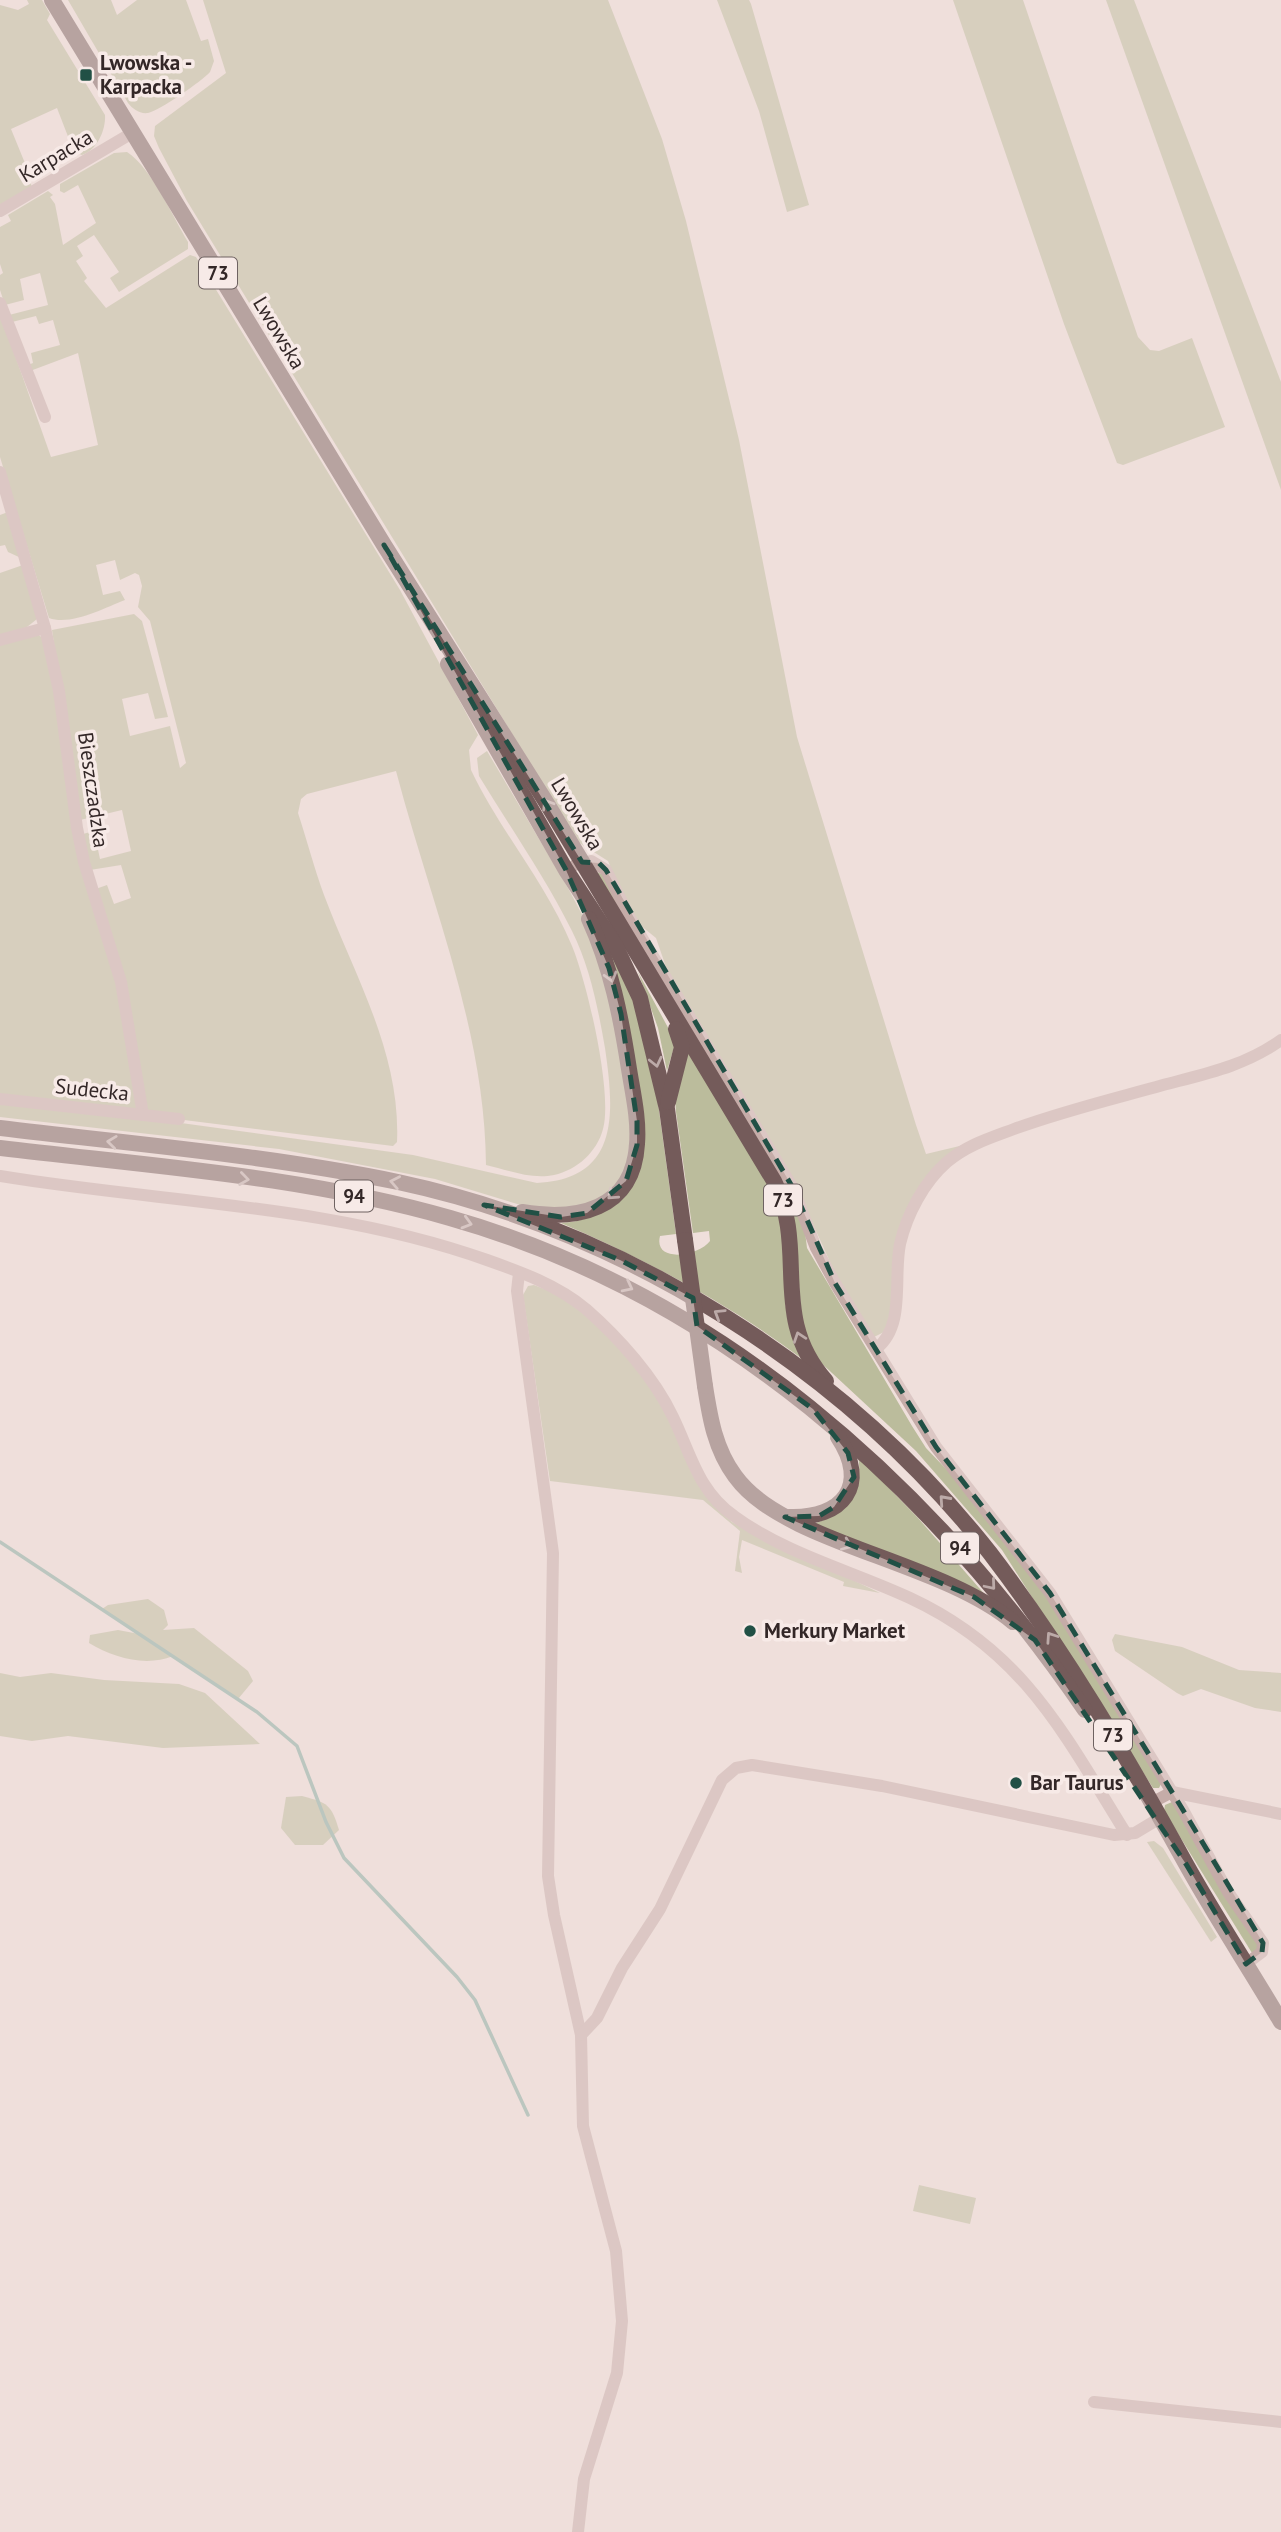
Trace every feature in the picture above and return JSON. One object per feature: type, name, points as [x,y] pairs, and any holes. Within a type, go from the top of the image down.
[{"type":"main road","name":"Lwowska","points":[[52,0],[384,545],[582,862],[664,1001]]},
{"type":"main road","name":"Lwowska","points":[[384,545],[468,702],[566,870]]},
{"type":"main road","name":"73","points":[[566,870],[615,945],[640,998],[667,1110],[713,1432],[730,1468],[753,1495],[785,1517],[854,1549],[974,1597],[1000,1611],[1035,1640],[1186,1864]]},
{"type":"main road","points":[[484,1205],[561,1217],[587,1213],[617,1192],[633,1167],[637,1121],[621,1014],[609,968],[566,870]]},
{"type":"main road","name":"73","points":[[664,1001],[781,1195],[790,1235],[790,1299],[795,1328],[809,1360],[853,1412],[918,1472],[988,1551],[1062,1655],[1153,1802],[1186,1864],[1281,2022]]},
{"type":"main road","points":[[664,1001],[682,1047],[667,1110]]},
{"type":"main road","name":"94","points":[[0,1128],[305,1167],[399,1182],[484,1205],[620,1260],[705,1305],[785,1359],[853,1412]]},
{"type":"main road","name":"94","points":[[0,1148],[343,1193],[489,1229],[566,1258],[670,1309],[766,1373],[813,1409],[877,1464],[929,1515],[1000,1594],[1035,1640]]},
{"type":"main road","points":[[785,1517],[818,1516],[834,1507],[844,1499],[854,1477],[848,1453],[813,1409]]},
{"type":"street","name":"Karpacka","points":[[0,211],[132,133]]},
{"type":"street","points":[[0,303],[45,418]]},
{"type":"street","name":"Bieszczadzka","points":[[0,472],[45,628],[62,712],[77,828],[84,862],[121,982],[133,1038],[143,1115]]},
{"type":"street","points":[[0,640],[45,628]]},
{"type":"street","points":[[566,870],[582,862],[599,863],[606,870],[630,918],[793,1188],[816,1248],[876,1349],[948,1464],[1050,1593],[1172,1792],[1228,1892],[1263,1943],[1262,1952],[1246,1964]]},
{"type":"street","points":[[876,1349],[891,1334],[894,1324],[897,1266],[905,1227],[928,1183],[948,1162],[978,1142],[1031,1123],[1244,1063],[1281,1040]]},
{"type":"street","name":"Sudecka","points":[[0,1099],[179,1119]]},
{"type":"street","points":[[0,1176],[337,1220],[420,1238],[519,1273],[566,1294],[585,1309],[619,1344],[663,1398],[698,1479],[731,1514],[797,1551],[937,1611],[963,1626],[1010,1664],[1056,1721],[1127,1835]]},
{"type":"street","points":[[519,1273],[517,1291],[554,1553],[548,1876],[581,2035],[583,2126],[616,2251],[622,2321],[617,2373],[584,2479],[578,2532]]},
{"type":"street","points":[[581,2035],[597,2018],[622,1968],[660,1909],[723,1780],[736,1768],[752,1765],[882,1786],[1102,1833],[1127,1835],[1156,1821]]},
{"type":"street","points":[[1153,1802],[1172,1792],[1191,1798],[1281,1814]]},
{"type":"street","points":[[1094,2402],[1281,2422]]},
{"type":"highlighted area","points":[[384,545],[582,862],[599,863],[606,870],[793,1188],[835,1283],[936,1447],[1050,1593],[1183,1810],[1263,1943],[1262,1952],[1246,1964],[1186,1864],[1035,1640],[974,1597],[785,1517],[819,1516],[834,1507],[854,1477],[848,1453],[813,1409],[697,1326],[693,1298],[620,1260],[484,1205],[561,1217],[587,1213],[626,1181],[637,1145],[637,1121],[621,1014],[609,968],[566,870]]},
{"type":"green space","points":[[27,0],[42,0],[50,14],[47,20],[105,115],[105,121],[96,145],[82,155],[74,152],[57,108],[11,129],[29,173],[61,154],[65,158],[29,179],[32,187],[0,206],[0,5],[18,10],[29,4]]},
{"type":"green space","points":[[68,0],[111,0],[117,15],[137,0],[186,0],[201,41],[208,39],[214,61],[210,72],[161,107],[148,113],[136,111],[128,103]]},
{"type":"green space","points":[[203,0],[608,0],[662,139],[686,221],[739,440],[797,737],[916,1125],[926,1154],[968,1144],[916,1198],[886,1331],[874,1337],[835,1273],[807,1211],[666,967],[656,938],[640,925],[627,906],[608,861],[578,842],[187,201],[159,148],[154,136],[155,126],[226,73]]},
{"type":"green space","points":[[717,0],[749,0],[751,4],[809,205],[787,212],[759,111]]},
{"type":"green space","points":[[953,0],[1023,0],[1138,337],[1150,350],[1159,351],[1192,338],[1225,427],[1123,465],[1117,463],[1064,324]]},
{"type":"green space","points":[[1106,0],[1134,0],[1281,382],[1281,490]]},
{"type":"green space","points":[[127,152],[153,180],[188,242],[188,249],[119,292],[110,278],[119,272],[94,235],[77,246],[83,256],[76,261],[87,278],[84,281],[106,308],[190,255],[196,257],[400,590],[478,735],[469,750],[471,770],[549,900],[572,946],[585,985],[597,1038],[605,1112],[603,1129],[596,1145],[585,1159],[562,1173],[537,1176],[486,1165],[483,1114],[466,1015],[396,771],[307,794],[301,799],[298,813],[324,895],[384,1046],[396,1109],[397,1142],[393,1146],[0,1097],[0,644],[36,633],[44,639],[63,738],[71,816],[90,891],[107,885],[114,904],[131,898],[121,865],[90,870],[83,834],[94,831],[100,859],[131,851],[122,810],[80,820],[52,630],[134,614],[142,621],[168,717],[155,719],[148,693],[122,699],[130,736],[170,726],[180,768],[186,763],[150,621],[138,607],[142,586],[139,575],[135,573],[120,580],[115,560],[96,565],[103,595],[120,591],[125,600],[77,618],[49,618],[0,457],[0,313],[51,457],[98,445],[78,353],[30,371],[28,365],[33,363],[31,353],[60,345],[53,320],[39,324],[36,316],[12,322],[9,315],[48,305],[40,273],[20,279],[24,300],[5,305],[0,290],[0,275],[3,273],[0,264],[0,227],[11,221],[8,215],[48,191],[53,195],[50,197],[55,204],[63,245],[96,223],[78,185],[64,193],[60,191],[60,184],[114,153]]},
{"type":"green space","points":[[8,512],[21,558],[8,552],[5,545],[0,546],[0,515]]},
{"type":"green space","points":[[23,565],[37,619],[27,627],[0,636],[0,573]]},
{"type":"green space","points":[[487,751],[586,922],[608,984],[632,1122],[626,1169],[614,1187],[598,1200],[578,1209],[524,1206],[435,1179],[279,1149],[0,1117],[0,1103],[130,1116],[413,1155],[537,1183],[564,1179],[584,1169],[598,1155],[606,1138],[610,1117],[608,1072],[596,1003],[584,959],[562,911],[479,776],[477,758]]},
{"type":"green space","points":[[596,872],[602,874],[790,1190],[804,1224],[807,1248],[912,1426],[926,1448],[948,1471],[1041,1588],[1161,1784],[1159,1788],[1153,1788],[1002,1550],[916,1451],[818,1360],[803,1331],[793,1216]]},
{"type":"green space","points":[[602,936],[630,987],[657,1096],[676,1234],[660,1236],[660,1245],[663,1251],[678,1255],[697,1250],[710,1241],[709,1231],[693,1233],[676,1112],[675,1097],[687,1049],[773,1189],[785,1245],[785,1304],[801,1358],[744,1318],[685,1283],[561,1223],[576,1221],[599,1212],[616,1195],[640,1162]]},
{"type":"green space","points":[[638,972],[672,1035],[674,1047],[667,1071],[658,1028]]},
{"type":"green space","points":[[534,1285],[561,1296],[577,1308],[636,1367],[667,1413],[699,1484],[732,1522],[880,1593],[843,1586],[844,1582],[742,1540],[739,1557],[742,1573],[735,1571],[740,1531],[703,1500],[550,1481],[523,1295],[528,1286]]},
{"type":"green space","points":[[858,1456],[918,1518],[987,1597],[811,1525],[832,1515],[849,1500],[858,1480]]},
{"type":"green space","points":[[148,1599],[164,1610],[168,1625],[163,1630],[194,1628],[248,1671],[253,1681],[238,1699],[173,1656],[141,1661],[119,1657],[89,1643],[90,1635],[118,1630],[139,1634],[102,1609],[108,1605]]},
{"type":"green space","points":[[1115,1634],[1182,1647],[1239,1670],[1281,1673],[1281,1712],[1255,1708],[1201,1689],[1183,1696],[1115,1651],[1112,1640]]},
{"type":"green space","points":[[0,1673],[20,1677],[51,1673],[104,1680],[179,1684],[205,1693],[260,1744],[163,1748],[68,1736],[32,1741],[0,1736]]},
{"type":"green space","points":[[302,1796],[323,1803],[334,1815],[339,1830],[323,1845],[295,1845],[281,1828],[286,1797]]},
{"type":"green space","points":[[1172,1802],[1259,1944],[1259,1948],[1252,1953],[1164,1811],[1165,1805]]},
{"type":"green space","points":[[1154,1841],[1163,1848],[1217,1937],[1211,1942],[1147,1842]]},
{"type":"green space","points":[[919,2185],[976,2198],[970,2224],[913,2211]]},
{"type":"waterway","points":[[0,1542],[257,1712],[297,1746],[326,1822],[344,1858],[457,1977],[475,2000],[528,2115]]},
{"type":"place","name":"Lwowska - Karpacka","points":[[86,75]]},
{"type":"place","name":"Merkury Market","points":[[750,1631]]},
{"type":"place","name":"Bar Taurus","points":[[1016,1783]]}]
